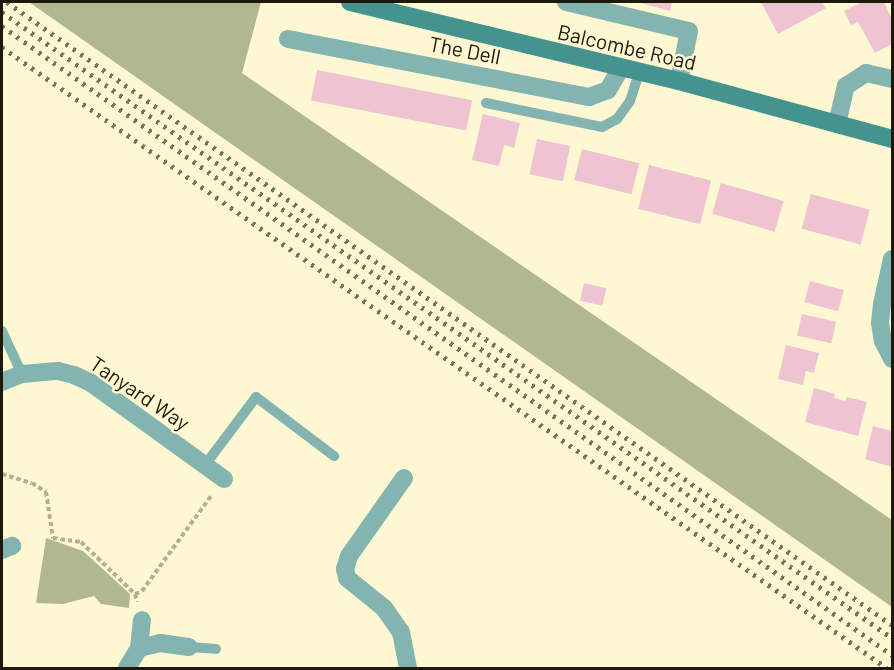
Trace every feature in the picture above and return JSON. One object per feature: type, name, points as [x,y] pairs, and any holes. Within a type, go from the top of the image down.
[{"type":"main road","name":"Balcombe Road","points":[[350,2],[620,69],[679,81],[892,139]]},
{"type":"street","points":[[566,2],[689,31],[679,81]]},
{"type":"street","name":"The Dell","points":[[288,39],[589,97],[608,90],[620,69]]},
{"type":"street","points":[[837,124],[846,86],[866,73],[892,79]]},
{"type":"street","points":[[892,259],[880,323],[883,341],[892,359]]},
{"type":"street","name":"Tanyard Way","points":[[2,382],[22,374],[58,371],[91,383],[224,479]]},
{"type":"street","points":[[404,478],[349,556],[345,569],[347,578],[384,608],[401,632],[408,669]]},
{"type":"street","points":[[127,669],[139,648],[142,620]]},
{"type":"street","points":[[139,648],[160,643],[189,647]]},
{"type":"lane","points":[[486,103],[602,127],[617,119],[630,101],[639,73]]},
{"type":"lane","points":[[2,331],[22,374]]},
{"type":"lane","points":[[205,465],[256,397],[334,456]]},
{"type":"lane","points":[[189,647],[216,649]]},
{"type":"path","points":[[2,474],[32,483],[46,492],[53,538],[81,542],[135,594],[142,620]]},
{"type":"path","points":[[135,594],[142,591],[224,479]]},
{"type":"green space","points":[[29,2],[261,2],[242,73],[892,520],[892,607]]},
{"type":"green space","points":[[46,538],[83,551],[130,594],[129,608],[101,604],[94,596],[63,604],[36,603]]},
{"type":"building","points":[[637,2],[672,2],[670,11]]},
{"type":"building","points":[[761,2],[822,2],[826,8],[778,34]]},
{"type":"building","points":[[862,2],[884,2],[892,19],[892,44],[875,53],[858,22],[851,25],[844,11]]},
{"type":"building","points":[[317,70],[472,100],[466,131],[311,100]]},
{"type":"building","points":[[483,114],[520,123],[514,148],[504,145],[499,166],[472,160]]},
{"type":"building","points":[[537,139],[570,146],[563,181],[530,174]]},
{"type":"building","points":[[582,149],[639,163],[632,194],[574,180]]},
{"type":"building","points":[[649,165],[711,180],[700,224],[638,209]]},
{"type":"building","points":[[721,183],[783,201],[775,232],[712,214]]},
{"type":"building","points":[[811,194],[870,210],[861,245],[802,229]]},
{"type":"building","points":[[810,281],[844,290],[838,311],[804,302]]},
{"type":"building","points":[[584,283],[606,288],[602,306],[580,301]]},
{"type":"building","points":[[802,314],[836,322],[831,343],[797,335]]},
{"type":"building","points":[[786,345],[819,353],[814,373],[806,371],[803,385],[778,379]]},
{"type":"building","points":[[814,388],[835,394],[834,398],[845,401],[847,397],[867,402],[858,436],[805,422]]},
{"type":"building","points":[[873,426],[892,431],[892,467],[865,459]]},
{"type":"railway","points":[[7,2],[892,625]]},
{"type":"railway","points":[[2,12],[892,638]]},
{"type":"railway","points":[[2,26],[892,655]]},
{"type":"railway","points":[[2,47],[887,668]]}]
